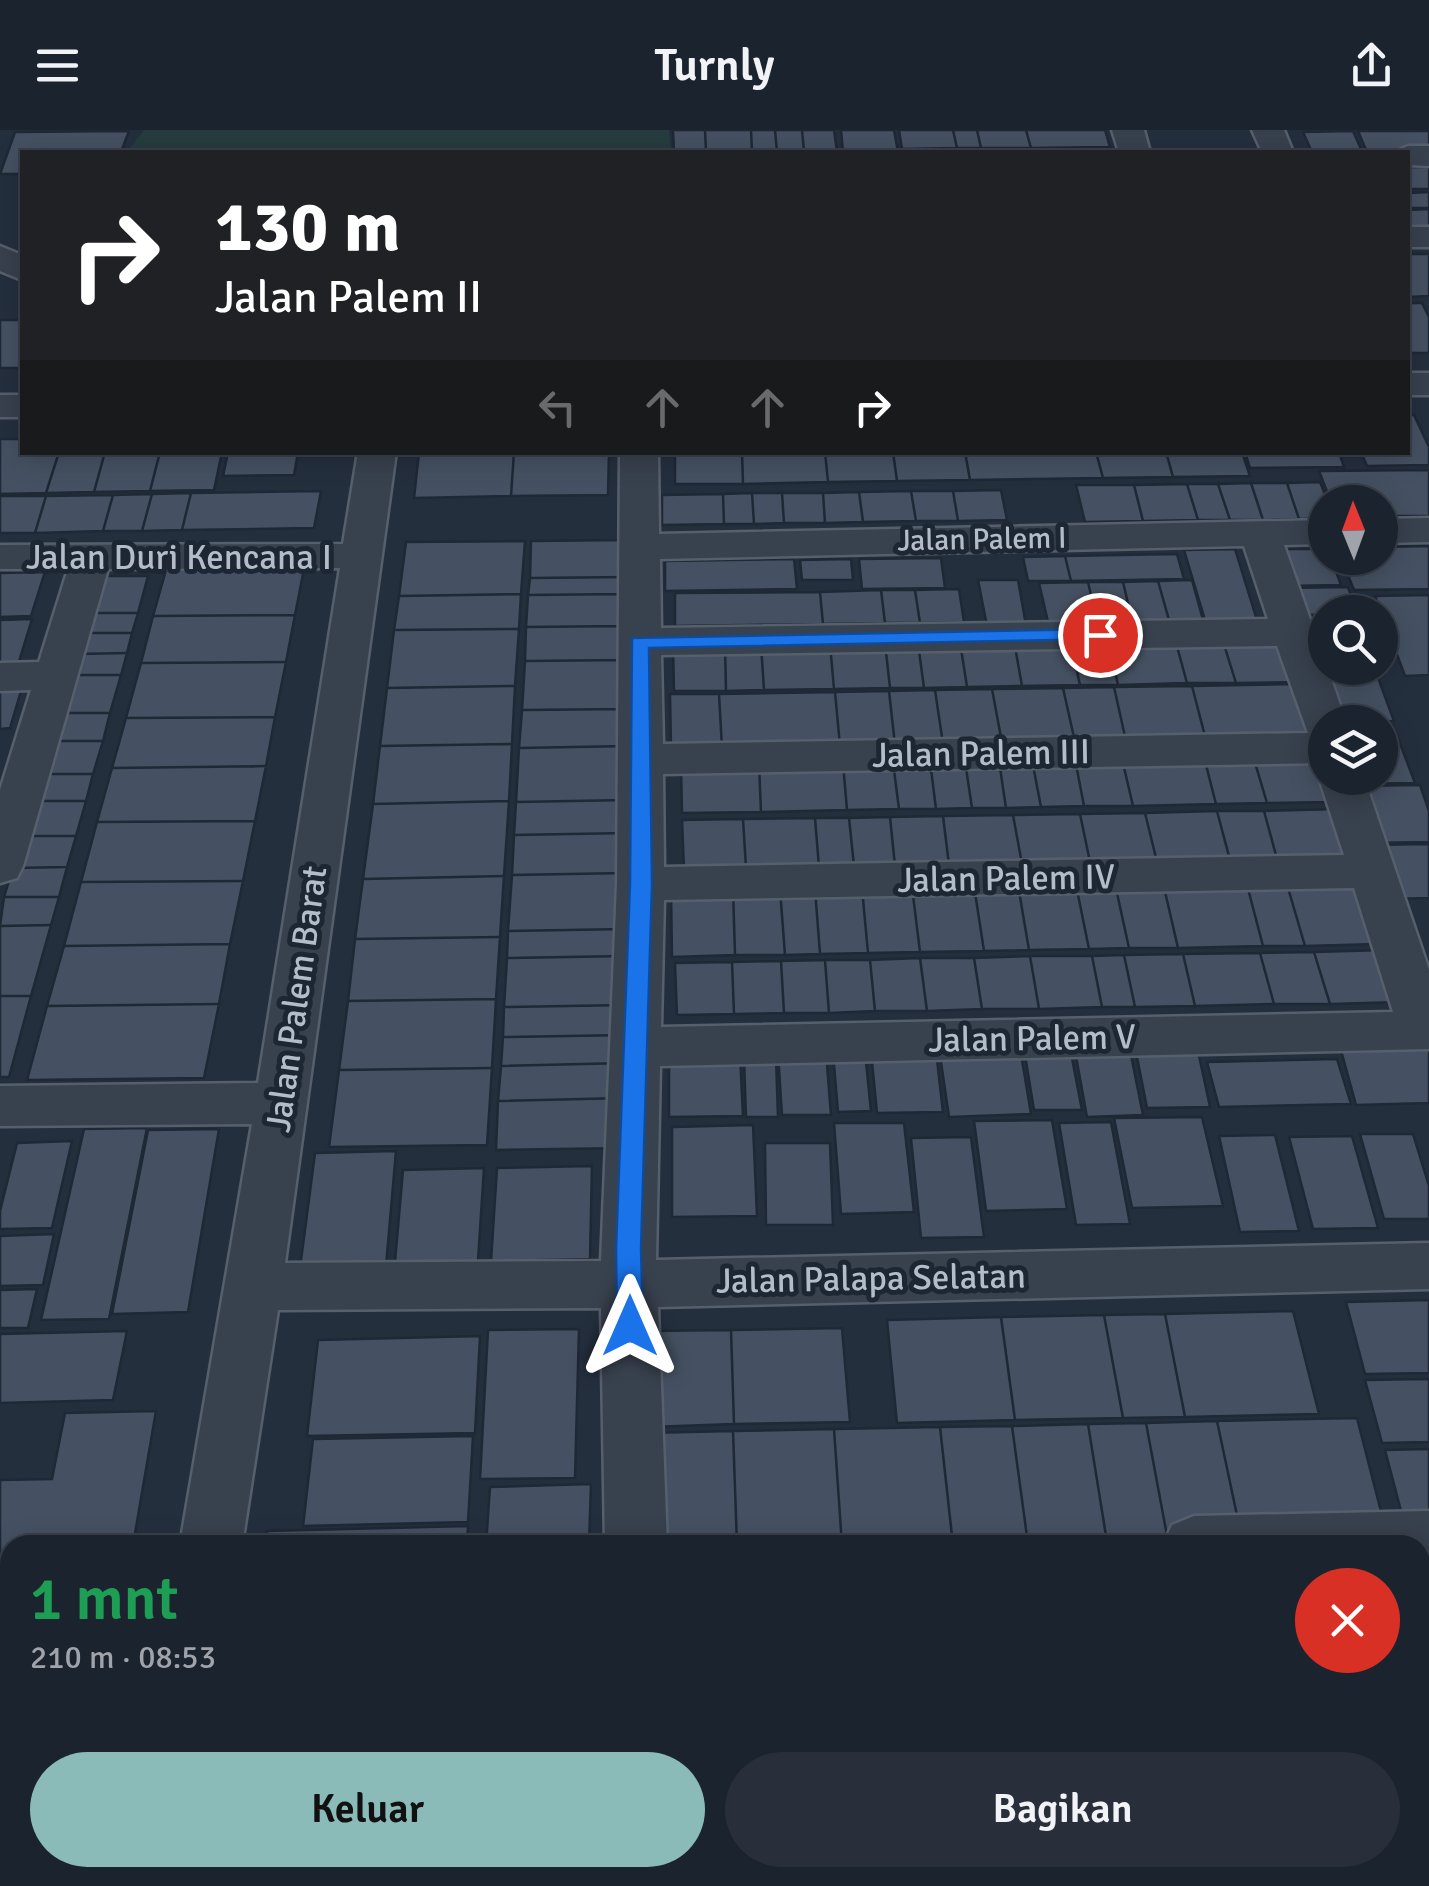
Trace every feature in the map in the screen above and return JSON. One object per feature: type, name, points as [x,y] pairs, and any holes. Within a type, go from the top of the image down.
[{"type":"street","name":"Jalan Palem Barat","points":[[213,1535],[282,1103],[358,556],[376,455]]},
{"type":"street","points":[[636,1535],[630,1284],[641,884],[639,455]]},
{"type":"street","points":[[1398,531],[1429,530]]},
{"type":"street","name":"Jalan Palem I","points":[[639,547],[1308,532]]},
{"type":"street","points":[[1260,533],[1318,705]]},
{"type":"street","points":[[0,866],[10,798],[56,676],[92,556]]},
{"type":"street","name":"Jalan Duri Kencana I","points":[[0,558],[358,556]]},
{"type":"street","points":[[639,642],[1293,632]]},
{"type":"street","points":[[0,677],[56,676]]},
{"type":"street","name":"Jalan Palem III","points":[[638,759],[1308,748]]},
{"type":"street","points":[[1347,795],[1426,1030]]},
{"type":"street","name":"Jalan Palem IV","points":[[641,884],[1372,872]]},
{"type":"street","name":"Jalan Palem V","points":[[636,1047],[1426,1030]]},
{"type":"street","points":[[0,1106],[282,1103]]},
{"type":"street","name":"Jalan Palapa Selatan","points":[[254,1286],[630,1284],[1429,1266]]},
{"type":"green space","points":[[144,130],[669,130],[671,150],[129,150]]},
{"type":"building","points":[[673,130],[705,130],[706,150],[674,150]]},
{"type":"building","points":[[705,130],[751,130],[752,150],[706,150]]},
{"type":"building","points":[[751,130],[775,130],[777,150],[752,150]]},
{"type":"building","points":[[775,130],[802,130],[804,150],[777,150]]},
{"type":"building","points":[[802,130],[834,130],[837,150],[804,150]]},
{"type":"building","points":[[841,130],[894,130],[898,150],[843,150]]},
{"type":"building","points":[[899,130],[953,130],[957,148],[902,149]]},
{"type":"building","points":[[953,130],[977,130],[981,148],[957,148]]},
{"type":"building","points":[[977,130],[1026,130],[1031,148],[981,148]]},
{"type":"building","points":[[1026,130],[1105,130],[1110,147],[1031,148]]},
{"type":"building","points":[[129,131],[122,150],[20,150],[20,174],[0,174],[15,132]]},
{"type":"building","points":[[1353,131],[1361,149],[1311,150],[1303,132]]},
{"type":"building","points":[[1358,131],[1429,131],[1429,149],[1366,150]]},
{"type":"building","points":[[1410,167],[1429,167],[1429,189],[1410,189]]},
{"type":"building","points":[[1429,192],[1429,208],[1410,208],[1410,193]]},
{"type":"building","points":[[1429,209],[1429,232],[1410,232],[1410,210]]},
{"type":"building","points":[[1410,254],[1429,254],[1429,296],[1410,297]]},
{"type":"building","points":[[1410,303],[1422,303],[1429,317],[1429,353],[1410,353]]},
{"type":"building","points":[[0,320],[20,320],[20,368],[0,368]]},
{"type":"building","points":[[1410,415],[1414,415],[1429,447],[1429,465],[1367,466],[1362,455],[1410,455]]},
{"type":"building","points":[[0,439],[20,439],[20,455],[58,455],[46,493],[0,494]]},
{"type":"building","points":[[58,455],[104,455],[94,492],[46,493]]},
{"type":"building","points":[[104,455],[159,455],[150,491],[94,492]]},
{"type":"building","points":[[159,455],[221,455],[214,490],[150,491]]},
{"type":"building","points":[[227,455],[297,455],[294,475],[223,476]]},
{"type":"building","points":[[419,455],[514,455],[511,496],[414,498]]},
{"type":"building","points":[[514,455],[609,455],[608,495],[511,496]]},
{"type":"building","points":[[675,455],[742,455],[743,484],[675,484]]},
{"type":"building","points":[[742,455],[825,455],[828,482],[743,484]]},
{"type":"building","points":[[825,455],[893,455],[897,481],[828,482]]},
{"type":"building","points":[[893,455],[966,455],[970,480],[897,481]]},
{"type":"building","points":[[966,455],[1097,455],[1103,478],[970,480]]},
{"type":"building","points":[[1097,455],[1167,455],[1173,477],[1103,478]]},
{"type":"building","points":[[1167,455],[1243,455],[1250,476],[1173,477]]},
{"type":"building","points":[[1246,455],[1340,455],[1344,467],[1250,468]]},
{"type":"building","points":[[1429,470],[1429,516],[1398,516],[1398,485],[1324,485],[1319,471]]},
{"type":"building","points":[[1320,482],[1321,485],[1308,485],[1308,519],[1299,519],[1287,483]]},
{"type":"building","points":[[1251,483],[1263,520],[1230,520],[1218,484]]},
{"type":"building","points":[[1251,483],[1287,483],[1299,519],[1263,520]]},
{"type":"building","points":[[1187,484],[1218,484],[1230,520],[1198,520]]},
{"type":"building","points":[[1187,484],[1198,520],[1143,521],[1134,485]]},
{"type":"building","points":[[1076,485],[1134,485],[1143,521],[1085,522]]},
{"type":"building","points":[[1001,490],[1007,520],[958,521],[953,491]]},
{"type":"building","points":[[321,491],[314,528],[182,530],[191,493]]},
{"type":"building","points":[[911,491],[953,491],[958,521],[916,521]]},
{"type":"building","points":[[911,491],[916,521],[863,522],[859,492]]},
{"type":"building","points":[[859,492],[863,522],[825,523],[823,493]]},
{"type":"building","points":[[191,493],[182,530],[142,531],[152,494]]},
{"type":"building","points":[[752,493],[754,524],[724,524],[723,494]]},
{"type":"building","points":[[752,493],[782,493],[784,523],[754,524]]},
{"type":"building","points":[[782,493],[823,493],[825,523],[784,523]]},
{"type":"building","points":[[152,494],[142,531],[103,531],[113,495]]},
{"type":"building","points":[[723,494],[724,524],[662,525],[662,495]]},
{"type":"building","points":[[113,495],[103,531],[35,533],[46,496]]},
{"type":"building","points":[[0,496],[46,496],[35,533],[0,533]]},
{"type":"building","points":[[629,540],[629,577],[530,578],[531,541]]},
{"type":"building","points":[[525,541],[521,594],[399,596],[406,542]]},
{"type":"building","points":[[1429,546],[1429,589],[1354,590],[1348,575],[1398,575],[1398,547]]},
{"type":"building","points":[[1235,549],[1260,630],[1208,630],[1184,550]]},
{"type":"building","points":[[1271,549],[1308,549],[1308,575],[1337,575],[1341,585],[1284,586]]},
{"type":"building","points":[[1177,554],[1184,579],[1071,581],[1065,556]]},
{"type":"building","points":[[1065,556],[1071,581],[1028,581],[1023,557]]},
{"type":"building","points":[[941,558],[945,588],[862,589],[859,559]]},
{"type":"building","points":[[794,559],[797,589],[665,591],[665,561]]},
{"type":"building","points":[[851,559],[853,580],[802,580],[800,560]]},
{"type":"building","points":[[304,569],[295,615],[153,616],[166,570]]},
{"type":"building","points":[[45,572],[31,616],[0,617],[0,573]]},
{"type":"building","points":[[101,576],[148,576],[138,613],[90,613]]},
{"type":"building","points":[[629,577],[628,594],[528,595],[530,578]]},
{"type":"building","points":[[978,580],[1018,580],[1026,625],[987,626]]},
{"type":"building","points":[[1192,580],[1203,620],[1169,620],[1158,581]]},
{"type":"building","points":[[1158,581],[1169,620],[1132,621],[1123,582]]},
{"type":"building","points":[[1088,582],[1097,621],[1048,622],[1039,583]]},
{"type":"building","points":[[1088,582],[1123,582],[1132,621],[1097,621]]},
{"type":"building","points":[[1348,587],[1351,595],[1308,595],[1308,615],[1294,616],[1284,588]]},
{"type":"building","points":[[959,589],[964,622],[920,623],[915,590]]},
{"type":"building","points":[[881,590],[885,623],[823,624],[820,592]]},
{"type":"building","points":[[881,590],[915,590],[920,623],[885,623]]},
{"type":"building","points":[[820,592],[823,624],[675,626],[675,593]]},
{"type":"building","points":[[521,594],[519,629],[394,630],[399,596]]},
{"type":"building","points":[[628,594],[628,626],[526,627],[528,595]]},
{"type":"building","points":[[1429,595],[1429,675],[1405,676],[1398,657],[1398,596]]},
{"type":"building","points":[[90,613],[138,613],[132,633],[84,633]]},
{"type":"building","points":[[295,615],[286,662],[141,663],[153,616]]},
{"type":"building","points":[[32,619],[17,668],[0,668],[0,620]]},
{"type":"building","points":[[628,626],[628,660],[525,661],[526,627]]},
{"type":"building","points":[[519,629],[515,686],[387,688],[394,630]]},
{"type":"building","points":[[84,633],[132,633],[127,653],[78,654]]},
{"type":"building","points":[[1287,637],[1302,682],[1236,683],[1222,638]]},
{"type":"building","points":[[1222,638],[1236,683],[1187,683],[1175,639]]},
{"type":"building","points":[[1175,639],[1187,683],[1118,685],[1108,640]]},
{"type":"building","points":[[1070,640],[1080,685],[1022,686],[1014,641]]},
{"type":"building","points":[[1070,640],[1108,640],[1118,685],[1080,685]]},
{"type":"building","points":[[1014,641],[1022,686],[967,687],[960,642]]},
{"type":"building","points":[[960,642],[967,687],[924,688],[918,643]]},
{"type":"building","points":[[885,643],[890,688],[834,689],[830,644]]},
{"type":"building","points":[[885,643],[918,643],[924,688],[890,688]]},
{"type":"building","points":[[830,644],[834,689],[764,690],[761,645]]},
{"type":"building","points":[[725,645],[726,691],[674,691],[673,646]]},
{"type":"building","points":[[725,645],[761,645],[764,690],[726,691]]},
{"type":"building","points":[[127,653],[121,675],[71,675],[78,654]]},
{"type":"building","points":[[628,660],[628,709],[522,710],[525,661]]},
{"type":"building","points":[[286,662],[275,717],[126,718],[141,663]]},
{"type":"building","points":[[71,675],[121,675],[110,713],[60,713]]},
{"type":"building","points":[[0,684],[23,684],[10,728],[0,729]]},
{"type":"building","points":[[1302,684],[1309,705],[1308,738],[1206,740],[1192,686]]},
{"type":"building","points":[[1317,685],[1381,685],[1388,705],[1323,705]]},
{"type":"building","points":[[515,686],[512,744],[380,746],[387,688]]},
{"type":"building","points":[[1192,686],[1206,740],[1126,741],[1114,687]]},
{"type":"building","points":[[1114,687],[1126,741],[1075,742],[1063,688]]},
{"type":"building","points":[[1063,688],[1075,742],[1002,743],[992,689]]},
{"type":"building","points":[[992,689],[1002,743],[943,744],[935,690]]},
{"type":"building","points":[[935,690],[943,744],[895,745],[889,691]]},
{"type":"building","points":[[889,691],[895,745],[840,746],[835,692]]},
{"type":"building","points":[[835,692],[840,746],[722,748],[719,694]]},
{"type":"building","points":[[670,694],[719,694],[722,748],[671,749]]},
{"type":"building","points":[[628,709],[628,746],[519,748],[522,710]]},
{"type":"building","points":[[60,713],[110,713],[103,741],[52,741]]},
{"type":"building","points":[[275,717],[266,766],[112,768],[126,718]]},
{"type":"building","points":[[1398,738],[1415,783],[1398,783]]},
{"type":"building","points":[[52,741],[103,741],[93,774],[41,774]]},
{"type":"building","points":[[512,744],[509,801],[373,804],[380,746]]},
{"type":"building","points":[[628,746],[627,800],[516,802],[519,748]]},
{"type":"building","points":[[1308,755],[1308,795],[1330,795],[1332,802],[1267,803],[1253,756]]},
{"type":"building","points":[[1253,756],[1267,803],[1216,804],[1204,757]]},
{"type":"building","points":[[1204,757],[1216,804],[1133,806],[1122,759]]},
{"type":"building","points":[[1075,759],[1122,759],[1133,806],[1084,806]]},
{"type":"building","points":[[1075,759],[1084,806],[1041,807],[1032,760]]},
{"type":"building","points":[[1032,760],[1041,807],[1006,808],[999,761]]},
{"type":"building","points":[[930,761],[965,761],[972,808],[936,809]]},
{"type":"building","points":[[930,761],[936,809],[899,809],[893,762]]},
{"type":"building","points":[[965,761],[999,761],[1006,808],[972,808]]},
{"type":"building","points":[[893,762],[899,809],[847,810],[843,763]]},
{"type":"building","points":[[843,763],[847,810],[761,812],[759,764]]},
{"type":"building","points":[[759,764],[761,812],[682,813],[681,766]]},
{"type":"building","points":[[266,766],[255,821],[97,822],[112,768]]},
{"type":"building","points":[[41,774],[93,774],[86,801],[33,801]]},
{"type":"building","points":[[1398,785],[1420,785],[1429,811],[1429,842],[1368,843],[1352,795],[1398,795]]},
{"type":"building","points":[[627,800],[627,833],[514,835],[516,802]]},
{"type":"building","points":[[33,801],[86,801],[76,836],[22,836]]},
{"type":"building","points":[[509,801],[504,876],[363,879],[373,804]]},
{"type":"building","points":[[1340,809],[1356,858],[1277,859],[1264,811]]},
{"type":"building","points":[[1217,811],[1230,860],[1157,862],[1145,813]]},
{"type":"building","points":[[1217,811],[1264,811],[1277,859],[1230,860]]},
{"type":"building","points":[[1145,813],[1157,862],[1090,862],[1080,814]]},
{"type":"building","points":[[1080,814],[1090,862],[1022,864],[1013,815]]},
{"type":"building","points":[[1013,815],[1022,864],[949,865],[943,816]]},
{"type":"building","points":[[943,816],[949,865],[895,866],[890,817]]},
{"type":"building","points":[[890,817],[895,866],[854,866],[849,818]]},
{"type":"building","points":[[815,818],[819,867],[746,868],[743,819]]},
{"type":"building","points":[[815,818],[849,818],[854,866],[819,867]]},
{"type":"building","points":[[743,819],[746,868],[684,870],[682,820]]},
{"type":"building","points":[[255,821],[243,881],[81,882],[97,822]]},
{"type":"building","points":[[627,833],[626,873],[512,875],[514,835]]},
{"type":"building","points":[[22,836],[76,836],[67,867],[13,868]]},
{"type":"building","points":[[1429,844],[1429,898],[1388,899],[1370,845]]},
{"type":"building","points":[[67,867],[59,897],[4,897],[13,868]]},
{"type":"building","points":[[626,873],[626,929],[508,931],[512,875]]},
{"type":"building","points":[[504,876],[500,937],[355,939],[363,879]]},
{"type":"building","points":[[1357,879],[1378,944],[1305,946],[1286,881]]},
{"type":"building","points":[[243,881],[230,944],[64,946],[81,882]]},
{"type":"building","points":[[1246,881],[1263,946],[1178,948],[1163,883]]},
{"type":"building","points":[[1246,881],[1286,881],[1305,946],[1263,946]]},
{"type":"building","points":[[1163,883],[1178,948],[1129,948],[1115,884]]},
{"type":"building","points":[[1115,884],[1129,948],[1089,949],[1076,885]]},
{"type":"building","points":[[1018,885],[1029,950],[984,951],[974,886]]},
{"type":"building","points":[[1018,885],[1076,885],[1089,949],[1029,950]]},
{"type":"building","points":[[974,886],[984,951],[920,952],[912,887]]},
{"type":"building","points":[[912,887],[920,952],[868,953],[862,888]]},
{"type":"building","points":[[862,888],[868,953],[820,954],[815,889]]},
{"type":"building","points":[[780,889],[785,955],[735,955],[733,890]]},
{"type":"building","points":[[780,889],[815,889],[820,954],[785,955]]},
{"type":"building","points":[[733,890],[735,955],[672,957],[671,891]]},
{"type":"building","points":[[4,897],[59,897],[51,925],[0,926]]},
{"type":"building","points":[[51,925],[31,996],[0,996],[0,926]]},
{"type":"building","points":[[626,929],[626,956],[507,958],[508,931]]},
{"type":"building","points":[[500,937],[496,999],[348,1001],[355,939]]},
{"type":"building","points":[[230,944],[219,1004],[47,1006],[64,946]]},
{"type":"building","points":[[1385,950],[1401,1002],[1330,1004],[1314,952]]},
{"type":"building","points":[[1314,952],[1330,1004],[1274,1004],[1260,953]]},
{"type":"building","points":[[1260,953],[1274,1004],[1195,1006],[1183,954]]},
{"type":"building","points":[[1183,954],[1195,1006],[1135,1007],[1124,955]]},
{"type":"building","points":[[1124,955],[1135,1007],[1102,1007],[1092,956]]},
{"type":"building","points":[[626,956],[626,1005],[504,1007],[507,958]]},
{"type":"building","points":[[1030,956],[1092,956],[1102,1007],[1039,1009]]},
{"type":"building","points":[[1030,956],[1039,1009],[982,1009],[974,958]]},
{"type":"building","points":[[920,958],[974,958],[982,1009],[927,1011]]},
{"type":"building","points":[[920,958],[927,1011],[875,1011],[870,960]]},
{"type":"building","points":[[825,960],[870,960],[875,1011],[829,1013]]},
{"type":"building","points":[[825,960],[829,1013],[784,1013],[781,961]]},
{"type":"building","points":[[781,961],[784,1013],[734,1014],[732,962]]},
{"type":"building","points":[[732,962],[734,1014],[677,1015],[675,963]]},
{"type":"building","points":[[0,996],[31,996],[9,1077],[0,1077]]},
{"type":"building","points":[[496,999],[492,1068],[339,1070],[348,1001]]},
{"type":"building","points":[[219,1004],[204,1078],[27,1080],[47,1006]]},
{"type":"building","points":[[626,1005],[626,1035],[503,1037],[504,1007]]},
{"type":"building","points":[[626,1035],[625,1063],[501,1066],[503,1037]]},
{"type":"building","points":[[1339,1043],[1429,1048],[1429,1103],[1356,1105]]},
{"type":"building","points":[[1197,1046],[1210,1107],[1147,1108],[1135,1047]]},
{"type":"building","points":[[1070,1048],[1082,1110],[1034,1110],[1024,1049]]},
{"type":"building","points":[[1130,1050],[1143,1115],[1087,1117],[1075,1051]]},
{"type":"building","points":[[871,1051],[936,1051],[943,1112],[877,1113]]},
{"type":"building","points":[[826,1052],[831,1115],[782,1115],[778,1053]]},
{"type":"building","points":[[865,1052],[871,1111],[838,1112],[833,1053]]},
{"type":"building","points":[[740,1054],[743,1116],[669,1117],[669,1055]]},
{"type":"building","points":[[1021,1054],[1031,1114],[949,1117],[940,1055]]},
{"type":"building","points":[[744,1058],[776,1058],[778,1117],[746,1117]]},
{"type":"building","points":[[1337,1059],[1351,1104],[1219,1107],[1207,1062]]},
{"type":"building","points":[[625,1063],[625,1098],[498,1101],[501,1066]]},
{"type":"building","points":[[492,1068],[487,1145],[329,1147],[339,1070]]},
{"type":"building","points":[[625,1098],[625,1148],[496,1150],[498,1101]]},
{"type":"building","points":[[1202,1117],[1223,1206],[1132,1208],[1114,1118]]},
{"type":"building","points":[[1052,1120],[1067,1209],[986,1211],[974,1121]]},
{"type":"building","points":[[1111,1122],[1130,1224],[1076,1225],[1059,1123]]},
{"type":"building","points":[[834,1123],[904,1123],[914,1212],[841,1214]]},
{"type":"building","points":[[753,1125],[757,1216],[672,1217],[672,1127]]},
{"type":"building","points":[[147,1128],[109,1319],[41,1320],[84,1129]]},
{"type":"building","points":[[219,1129],[188,1312],[112,1314],[148,1130]]},
{"type":"building","points":[[1360,1134],[1413,1134],[1429,1186],[1429,1219],[1384,1219]]},
{"type":"building","points":[[1275,1135],[1299,1231],[1240,1232],[1219,1136]]},
{"type":"building","points":[[1352,1136],[1378,1228],[1313,1229],[1289,1137]]},
{"type":"building","points":[[971,1137],[984,1237],[921,1238],[911,1138]]},
{"type":"building","points":[[72,1141],[52,1228],[0,1229],[0,1211],[17,1143]]},
{"type":"building","points":[[765,1143],[830,1143],[833,1225],[766,1225]]},
{"type":"building","points":[[396,1151],[386,1266],[300,1268],[315,1153]]},
{"type":"building","points":[[592,1166],[590,1259],[491,1261],[497,1168]]},
{"type":"building","points":[[484,1168],[478,1261],[395,1262],[403,1170]]},
{"type":"building","points":[[54,1234],[43,1285],[0,1286],[0,1236]]},
{"type":"building","points":[[37,1289],[28,1328],[0,1328],[0,1290]]},
{"type":"building","points":[[1429,1300],[1429,1373],[1365,1374],[1346,1302]]},
{"type":"building","points":[[1293,1311],[1319,1414],[1185,1417],[1165,1314]]},
{"type":"building","points":[[1165,1314],[1185,1417],[1123,1418],[1104,1315]]},
{"type":"building","points":[[1104,1315],[1123,1418],[1015,1420],[1001,1317]]},
{"type":"building","points":[[1001,1317],[1015,1420],[897,1423],[887,1320]]},
{"type":"building","points":[[842,1328],[850,1422],[734,1424],[731,1330]]},
{"type":"building","points":[[579,1329],[575,1478],[480,1479],[488,1330]]},
{"type":"building","points":[[731,1330],[734,1424],[650,1427],[649,1331]]},
{"type":"building","points":[[127,1331],[113,1400],[0,1403],[0,1334]]},
{"type":"building","points":[[480,1336],[475,1433],[307,1436],[318,1340]]},
{"type":"building","points":[[1429,1379],[1429,1442],[1382,1443],[1365,1380]]},
{"type":"building","points":[[156,1411],[135,1535],[0,1535],[0,1480],[52,1479],[65,1413]]},
{"type":"building","points":[[1357,1418],[1387,1535],[1241,1535],[1217,1421]]},
{"type":"building","points":[[1217,1421],[1241,1535],[1167,1535],[1146,1423]]},
{"type":"building","points":[[1146,1423],[1167,1535],[1106,1535],[1088,1424]]},
{"type":"building","points":[[1088,1424],[1106,1535],[1027,1535],[1012,1426]]},
{"type":"building","points":[[1012,1426],[1027,1535],[952,1535],[940,1427]]},
{"type":"building","points":[[940,1427],[952,1535],[841,1535],[834,1429]]},
{"type":"building","points":[[834,1429],[841,1535],[737,1535],[733,1431]]},
{"type":"building","points":[[733,1431],[737,1535],[646,1535],[645,1433]]},
{"type":"building","points":[[473,1436],[468,1522],[303,1526],[313,1439]]},
{"type":"building","points":[[1429,1449],[1429,1529],[1406,1530],[1385,1450]]},
{"type":"building","points":[[591,1484],[589,1535],[487,1535],[490,1487]]},
{"type":"building","points":[[468,1526],[468,1535],[266,1535],[267,1531]]},
{"type":"route","points":[[630,1326],[628,1249],[641,884],[639,642],[1100,635]]}]
